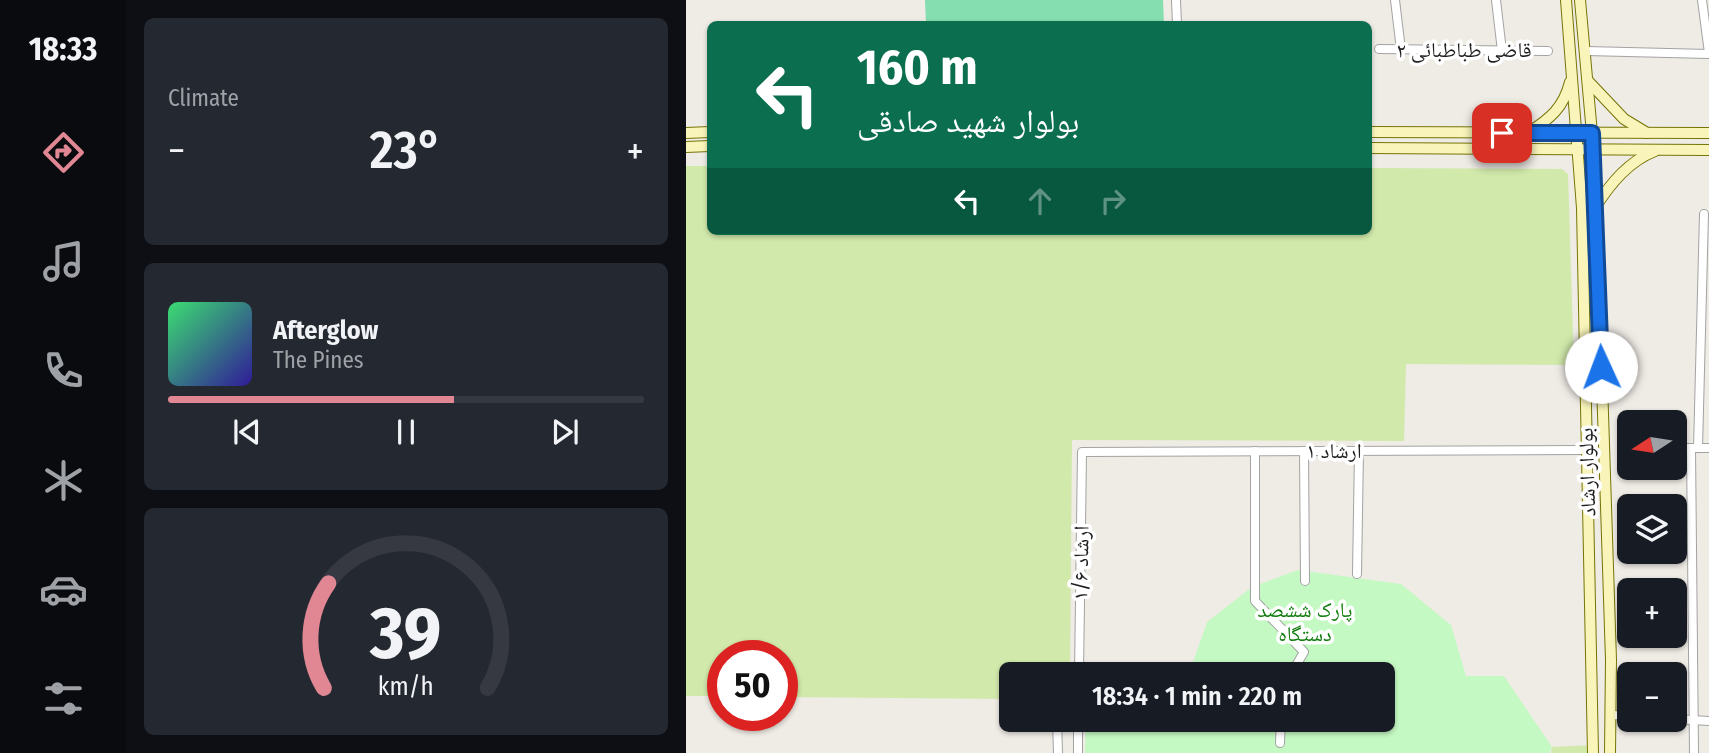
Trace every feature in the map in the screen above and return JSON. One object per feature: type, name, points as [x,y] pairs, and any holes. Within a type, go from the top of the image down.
[{"type":"main road","name":"بولوار ارشاد","points":[[1566,0],[1578,150],[1593,753]]},
{"type":"main road","name":"بولوار ارشاد","points":[[1580,0],[1594,150],[1611,753]]},
{"type":"main road","points":[[1528,133],[1545,123],[1566,100],[1573,69]]},
{"type":"main road","points":[[1588,80],[1624,118],[1647,133]]},
{"type":"main road","points":[[686,132],[707,132]]},
{"type":"main road","points":[[1372,132],[1709,133]]},
{"type":"main road","points":[[686,147],[707,146]]},
{"type":"main road","points":[[1372,148],[1709,150]]},
{"type":"main road","points":[[1595,208],[1606,190],[1633,163],[1661,149]]},
{"type":"street","points":[[1176,0],[1177,21]]},
{"type":"street","points":[[1395,0],[1401,50]]},
{"type":"street","points":[[1496,0],[1502,51]]},
{"type":"street","points":[[1586,51],[1709,53],[1702,0]]},
{"type":"street","name":"قاضی طباطبائی ۲","points":[[1380,49],[1548,51]]},
{"type":"street","points":[[1694,753],[1695,448],[1704,214]]},
{"type":"street","points":[[1687,448],[1709,448]]},
{"type":"street","name":"ارشاد ۱","points":[[1082,452],[1586,450]]},
{"type":"street","points":[[1255,451],[1255,601],[1304,652],[1298,662]]},
{"type":"street","points":[[1304,451],[1305,581]]},
{"type":"street","points":[[1357,574],[1359,451]]},
{"type":"street","name":"ارشاد ۱/۶","points":[[1079,662],[1082,452]]},
{"type":"street","points":[[1612,715],[1617,715]]},
{"type":"street","points":[[1687,720],[1709,721]]},
{"type":"street","points":[[1057,732],[1058,753]]},
{"type":"street","points":[[1078,732],[1078,753]]},
{"type":"street","points":[[1280,732],[1280,743]]},
{"type":"green space","points":[[925,0],[1163,0],[1164,21],[926,21]]},
{"type":"green space","points":[[686,166],[707,166],[707,235],[1372,235],[1372,168],[1562,169],[1568,174],[1574,365],[1406,364],[1404,441],[1072,440],[1070,662],[999,662],[999,699],[798,697],[798,640],[707,640],[707,696],[686,696]]},
{"type":"green space","name":"پارک‌ ششصد دستگاه","points":[[1298,570],[1401,584],[1451,625],[1466,676],[1504,676],[1552,747],[1549,753],[1085,753],[1086,732],[1395,732],[1395,662],[1193,662],[1207,622],[1252,587]]},
{"type":"green space","points":[[1594,745],[1593,753],[1551,753],[1552,747]]},
{"type":"route","points":[[1502,133],[1592,133],[1601,367]]}]
